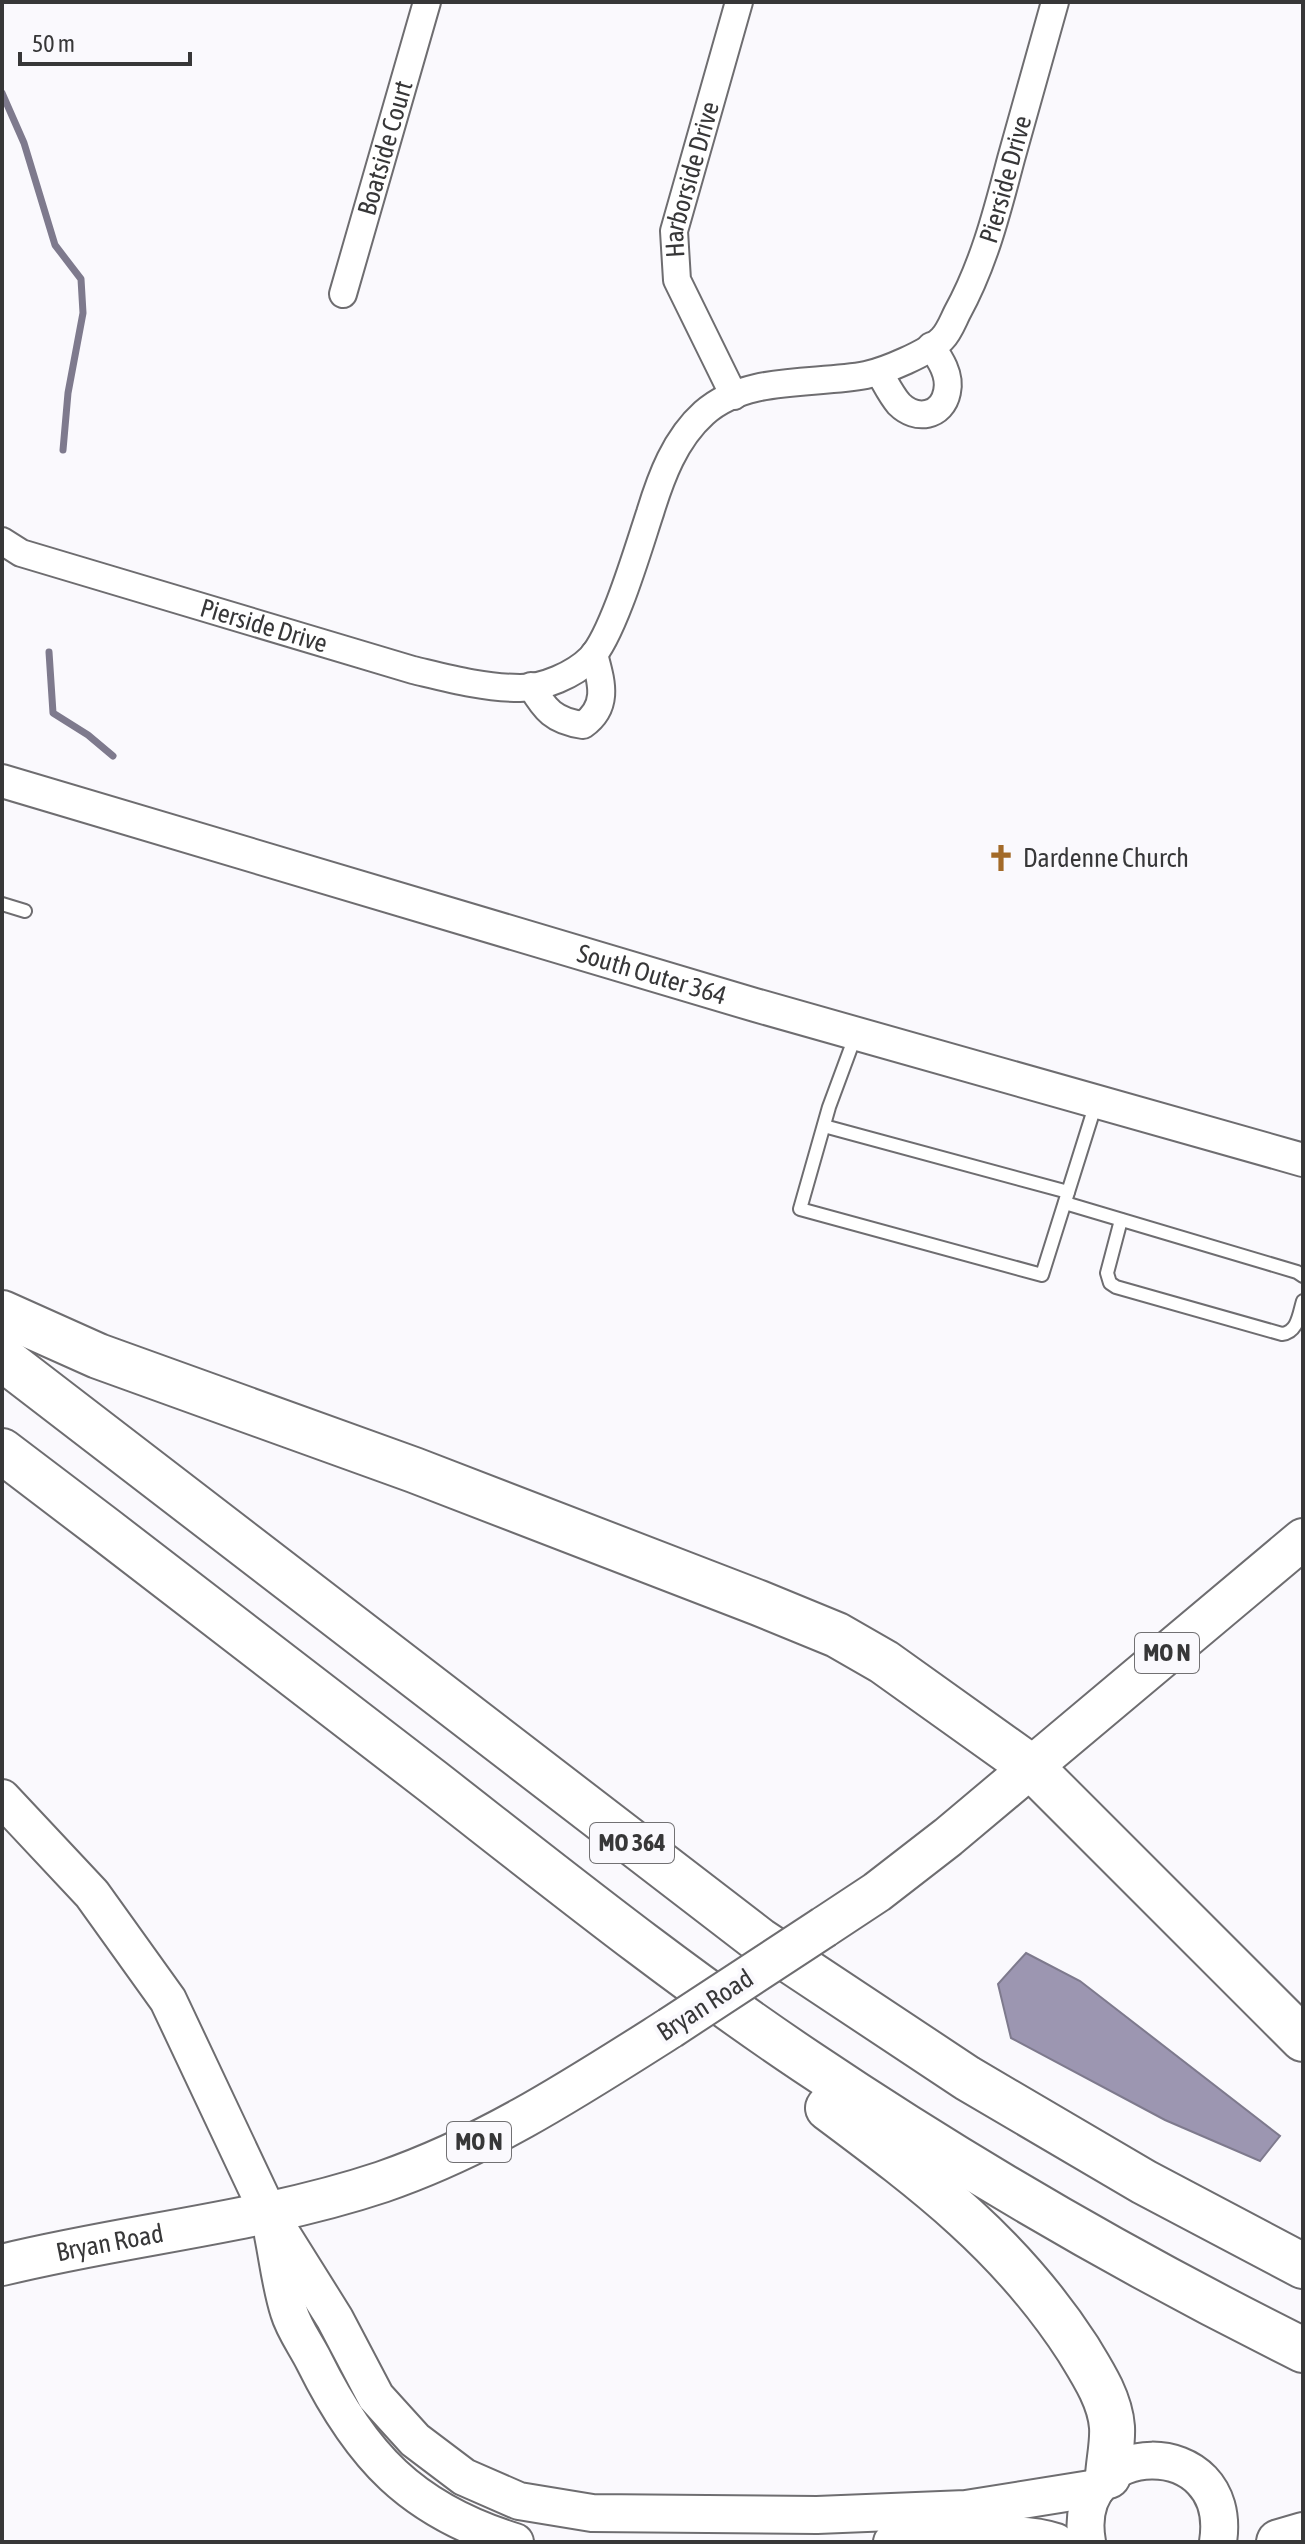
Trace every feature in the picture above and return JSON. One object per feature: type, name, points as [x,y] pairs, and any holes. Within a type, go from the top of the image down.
[{"type":"highway","points":[[2,1313],[98,1356],[414,1470],[837,1635],[884,1662],[1031,1767],[1303,2039]]},
{"type":"highway","name":"MO 364","points":[[2,1358],[759,1940],[967,2078],[1144,2182],[1303,2266]]},
{"type":"highway","name":"MO 364","points":[[2,1451],[609,1919],[806,2062],[981,2173],[1201,2298],[1303,2350]]},
{"type":"highway","points":[[609,1919],[740,2040],[958,2209],[1027,2280],[1082,2355],[1108,2407],[1112,2427],[1103,2482]]},
{"type":"highway","points":[[1279,2542],[1303,2535]]},
{"type":"main road","name":"Bryan Road","points":[[2,2265],[97,2243],[268,2212],[381,2182],[476,2144],[533,2114],[670,2028],[910,1867],[1303,1539]]},
{"type":"main road","points":[[2,1798],[92,1894],[168,2000],[268,2212],[335,2319],[376,2397],[396,2421],[440,2461],[464,2477],[519,2501],[592,2513],[817,2515],[966,2509],[1103,2482]]},
{"type":"main road","points":[[268,2212],[289,2315],[347,2423],[381,2464],[435,2508],[472,2527],[515,2542]]},
{"type":"main road","points":[[1087,2542],[1087,2510],[1103,2482],[1126,2465],[1146,2459],[1167,2461],[1187,2469],[1203,2482],[1215,2500],[1220,2520],[1218,2542]]},
{"type":"main road","points":[[892,2542],[1018,2534],[1040,2536],[1056,2542]]},
{"type":"street","name":"Boatside Court","points":[[343,294],[427,2]]},
{"type":"street","name":"Harborside Drive","points":[[734,396],[677,280],[674,231],[739,2]]},
{"type":"street","name":"Pierside Drive","points":[[2,541],[21,553],[413,670],[469,683],[522,688],[559,679],[594,654],[604,637],[662,475],[681,439],[705,412],[734,396],[782,382],[842,380],[879,372],[931,346],[945,334],[968,293],[988,246],[1055,2]]},
{"type":"street","points":[[879,372],[900,405],[920,415],[933,413],[941,407],[948,390],[944,364],[931,346]]},
{"type":"street","points":[[531,686],[542,705],[551,713],[565,722],[583,725],[596,716],[601,698],[601,680],[594,654]]},
{"type":"street","name":"South Outer 364","points":[[2,781],[856,1034],[1303,1160]]},
{"type":"lane","points":[[2,904],[25,911]]},
{"type":"lane","points":[[856,1034],[824,1126],[800,1209],[1042,1275],[1096,1103]]},
{"type":"lane","points":[[824,1126],[1066,1198],[1121,1220],[1303,1276]]},
{"type":"lane","points":[[1121,1220],[1107,1273],[1110,1283],[1116,1287],[1282,1334],[1288,1333],[1296,1324],[1303,1301]]},
{"type":"shaded area","points":[[1026,1953],[1080,1981],[1280,2136],[1260,2161],[1165,2120],[1011,2038],[998,1984]]},
{"type":"waterway","points":[[2,93],[24,143],[55,245],[81,279],[83,313],[68,393],[63,450]]},
{"type":"waterway","points":[[49,652],[53,713],[88,735],[113,756]]},
{"type":"place","name":"Dardenne Church","points":[[1001,858]]}]
